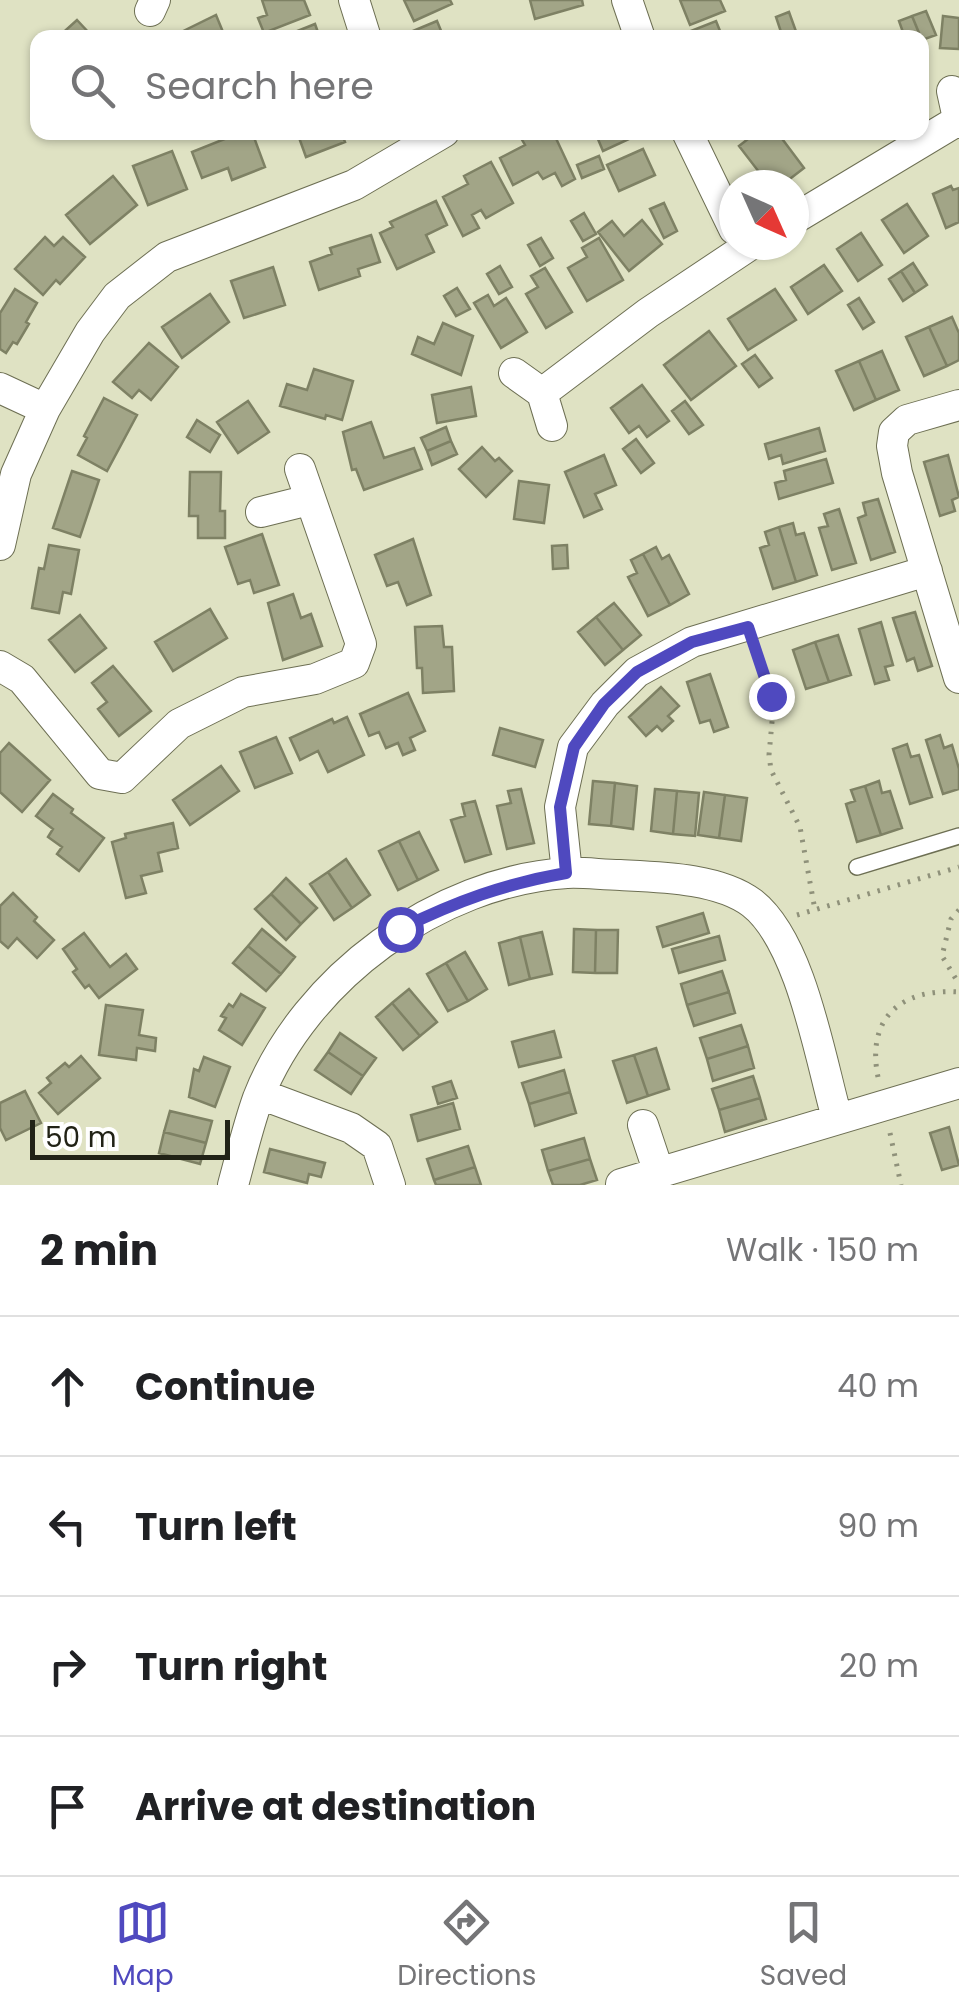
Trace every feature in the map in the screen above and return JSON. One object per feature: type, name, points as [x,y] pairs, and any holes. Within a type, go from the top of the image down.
[{"type":"street","points":[[354,0],[363,30]]},
{"type":"street","points":[[929,129],[956,111]]},
{"type":"street","points":[[690,140],[719,197]]},
{"type":"street","points":[[809,208],[912,140]]},
{"type":"street","points":[[0,545],[16,474],[45,409],[90,332],[118,296],[167,257],[354,185],[409,142]]},
{"type":"street","points":[[542,393],[719,259]]},
{"type":"street","points":[[514,373],[542,393],[552,426]]},
{"type":"street","points":[[0,388],[45,409]]},
{"type":"street","points":[[959,405],[907,420],[894,432],[897,473],[959,678]]},
{"type":"street","points":[[0,666],[22,679],[100,774],[122,778],[179,724],[242,692],[315,679],[354,663],[360,644],[300,469]]},
{"type":"street","points":[[261,512],[308,500]]},
{"type":"street","points":[[566,873],[560,807],[574,747],[604,704],[637,672],[692,642],[927,571]]},
{"type":"street","points":[[233,1185],[260,1094],[298,1026],[347,970],[400,929],[462,899],[516,882],[566,873],[698,884],[730,891],[752,904],[786,944],[836,1118]]},
{"type":"street","points":[[620,1184],[836,1118],[880,1091],[959,1084]]},
{"type":"street","points":[[260,1094],[352,1128],[377,1146],[390,1185]]},
{"type":"street","points":[[643,1124],[659,1173]]},
{"type":"lane","points":[[857,867],[959,836]]},
{"type":"path","points":[[748,627],[771,696],[771,770],[800,827],[815,910]]},
{"type":"path","points":[[770,924],[959,867]]},
{"type":"path","points":[[959,910],[951,919],[942,956],[959,984]]},
{"type":"path","points":[[901,1185],[880,1091],[874,1043],[891,1010],[924,994],[959,992]]},
{"type":"building","points":[[262,0],[304,0],[310,15],[263,30],[258,18],[267,15]]},
{"type":"building","points":[[404,0],[450,0],[452,4],[414,21]]},
{"type":"building","points":[[530,0],[582,0],[583,5],[535,19]]},
{"type":"building","points":[[680,0],[720,0],[725,11],[690,25]]},
{"type":"building","points":[[926,11],[936,35],[929,38],[929,30],[918,30],[912,16]]},
{"type":"building","points":[[789,12],[795,30],[780,30],[776,17]]},
{"type":"building","points":[[216,15],[222,30],[185,30]]},
{"type":"building","points":[[912,16],[918,30],[902,30],[899,21]]},
{"type":"building","points":[[943,16],[959,18],[959,49],[940,48]]},
{"type":"building","points":[[77,20],[86,30],[66,30]]},
{"type":"building","points":[[437,21],[441,30],[415,30]]},
{"type":"building","points":[[716,21],[720,30],[694,30]]},
{"type":"building","points":[[222,140],[255,140],[265,167],[232,180],[228,168],[202,178],[192,152]]},
{"type":"building","points":[[300,140],[344,140],[345,142],[306,157]]},
{"type":"building","points":[[522,140],[557,140],[575,179],[562,186],[555,173],[543,179],[538,172],[513,185],[500,158],[525,145]]},
{"type":"building","points":[[598,140],[627,140],[603,151]]},
{"type":"building","points":[[747,140],[783,140],[804,168],[801,170],[757,170],[739,146]]},
{"type":"building","points":[[643,149],[655,175],[619,191],[607,165]]},
{"type":"building","points":[[172,151],[187,189],[148,205],[133,166]]},
{"type":"building","points":[[599,156],[604,169],[582,178],[577,165]]},
{"type":"building","points":[[491,162],[513,203],[486,218],[481,210],[472,215],[479,228],[463,236],[443,197],[468,184],[464,176]]},
{"type":"building","points":[[113,176],[137,205],[90,244],[66,215]]},
{"type":"building","points":[[951,186],[953,190],[959,188],[959,222],[946,228],[933,194]]},
{"type":"building","points":[[436,201],[447,225],[426,235],[434,252],[397,269],[380,233],[393,227],[390,222]]},
{"type":"building","points":[[664,203],[677,231],[664,238],[650,209]]},
{"type":"building","points":[[907,204],[928,236],[904,253],[882,220]]},
{"type":"building","points":[[584,213],[596,234],[583,241],[571,221]]},
{"type":"building","points":[[642,220],[662,244],[629,271],[598,232],[612,221],[624,236]]},
{"type":"building","points":[[861,233],[882,265],[858,281],[837,249]]},
{"type":"building","points":[[371,235],[380,262],[358,269],[360,276],[319,290],[310,262],[332,254],[330,248]]},
{"type":"building","points":[[45,237],[54,246],[63,237],[85,257],[60,284],[56,280],[43,295],[15,269]]},
{"type":"building","points":[[541,238],[553,258],[540,266],[528,245]]},
{"type":"building","points":[[599,238],[623,280],[587,301],[568,268],[587,257],[582,248]]},
{"type":"building","points":[[913,263],[927,285],[915,293],[901,271]]},
{"type":"building","points":[[824,265],[842,291],[808,314],[791,287]]},
{"type":"building","points":[[500,266],[512,287],[499,294],[487,274]]},
{"type":"building","points":[[273,267],[285,305],[244,318],[231,281]]},
{"type":"building","points":[[545,268],[572,312],[546,328],[526,294],[538,287],[531,276]]},
{"type":"building","points":[[901,271],[915,293],[903,301],[889,279]]},
{"type":"building","points":[[457,288],[470,309],[456,316],[444,296]]},
{"type":"building","points":[[15,289],[37,303],[17,344],[13,342],[6,353],[0,349],[0,313]]},
{"type":"building","points":[[775,289],[796,320],[748,350],[728,319]]},
{"type":"building","points":[[210,294],[229,322],[182,358],[162,327]]},
{"type":"building","points":[[488,295],[494,306],[506,298],[527,332],[501,348],[474,303]]},
{"type":"building","points":[[859,298],[874,322],[863,329],[848,305]]},
{"type":"building","points":[[952,317],[959,333],[959,360],[947,366],[929,327]]},
{"type":"building","points":[[443,323],[473,336],[461,375],[412,354],[418,337],[434,344]]},
{"type":"building","points":[[929,327],[947,366],[924,376],[906,337]]},
{"type":"building","points":[[709,331],[736,366],[691,400],[664,365]]},
{"type":"building","points":[[149,343],[178,367],[151,400],[139,390],[132,398],[113,382]]},
{"type":"building","points":[[882,351],[899,390],[876,400],[859,361]]},
{"type":"building","points":[[755,355],[772,378],[759,387],[742,364]]},
{"type":"building","points":[[859,361],[876,400],[854,410],[836,371]]},
{"type":"building","points":[[314,369],[353,381],[342,420],[280,406],[287,384],[307,390]]},
{"type":"building","points":[[642,385],[669,421],[647,437],[639,426],[629,433],[611,408]]},
{"type":"building","points":[[471,387],[476,416],[437,423],[432,395]]},
{"type":"building","points":[[104,398],[137,415],[107,471],[78,455]]},
{"type":"building","points":[[248,401],[269,432],[238,453],[217,422]]},
{"type":"building","points":[[685,401],[703,425],[689,434],[672,411]]},
{"type":"building","points":[[197,420],[220,435],[210,452],[187,437]]},
{"type":"building","points":[[371,422],[384,458],[414,448],[422,469],[364,490],[356,469],[352,470],[343,432]]},
{"type":"building","points":[[446,427],[451,441],[427,451],[421,438]]},
{"type":"building","points":[[819,428],[825,451],[783,464],[781,455],[769,459],[765,444]]},
{"type":"building","points":[[636,439],[654,463],[641,473],[623,449]]},
{"type":"building","points":[[451,441],[457,454],[432,465],[427,451]]},
{"type":"building","points":[[482,447],[512,471],[486,497],[459,469]]},
{"type":"building","points":[[604,455],[616,485],[595,494],[602,509],[584,517],[565,472]]},
{"type":"building","points":[[948,455],[959,497],[952,500],[955,511],[940,516],[924,462]]},
{"type":"building","points":[[826,459],[833,483],[779,499],[775,483],[786,480],[784,471]]},
{"type":"building","points":[[72,471],[99,480],[80,537],[53,528]]},
{"type":"building","points":[[190,472],[221,472],[220,511],[225,511],[225,538],[198,538],[198,516],[189,516]]},
{"type":"building","points":[[519,481],[549,485],[544,523],[514,519]]},
{"type":"building","points":[[878,499],[895,552],[871,560],[858,518],[866,515],[863,503]]},
{"type":"building","points":[[839,509],[856,563],[832,570],[819,528],[828,526],[824,514]]},
{"type":"building","points":[[793,523],[796,535],[804,533],[817,575],[796,582],[779,527]]},
{"type":"building","points":[[779,527],[796,582],[773,589],[760,548],[769,545],[765,532]]},
{"type":"building","points":[[262,534],[279,585],[254,593],[250,580],[238,584],[225,547]]},
{"type":"building","points":[[413,539],[431,595],[407,605],[398,582],[387,586],[375,555]]},
{"type":"building","points":[[49,545],[79,550],[71,594],[63,592],[59,613],[32,608],[39,568],[44,569]]},
{"type":"building","points":[[567,545],[568,568],[553,569],[552,546]]},
{"type":"building","points":[[656,547],[662,559],[669,555],[689,594],[670,605],[643,554]]},
{"type":"building","points":[[643,554],[670,605],[648,616],[628,577],[637,573],[631,560]]},
{"type":"building","points":[[293,594],[301,618],[311,614],[322,646],[283,660],[268,603]]},
{"type":"building","points":[[614,603],[641,635],[623,650],[596,617]]},
{"type":"building","points":[[210,609],[227,638],[173,671],[155,642]]},
{"type":"building","points":[[915,612],[932,666],[918,671],[914,658],[907,661],[893,618]]},
{"type":"building","points":[[80,615],[106,648],[75,672],[49,640]]},
{"type":"building","points":[[596,617],[623,650],[605,665],[578,632]]},
{"type":"building","points":[[881,622],[893,665],[885,667],[889,680],[875,684],[859,629]]},
{"type":"building","points":[[442,626],[444,647],[452,647],[454,691],[423,693],[415,627]]},
{"type":"building","points":[[838,635],[851,675],[829,682],[815,642]]},
{"type":"building","points":[[815,642],[829,682],[806,689],[793,650]]},
{"type":"building","points":[[113,666],[151,711],[119,736],[98,709],[107,702],[92,683]]},
{"type":"building","points":[[710,674],[728,727],[714,732],[710,720],[700,723],[687,682]]},
{"type":"building","points":[[661,687],[679,706],[668,716],[673,721],[662,731],[657,726],[646,736],[629,717]]},
{"type":"building","points":[[408,693],[425,731],[410,738],[415,750],[403,755],[398,743],[386,748],[379,732],[369,736],[360,714]]},
{"type":"building","points":[[347,717],[364,755],[328,772],[318,751],[300,760],[290,738],[332,719],[334,723]]},
{"type":"building","points":[[500,728],[543,740],[535,767],[493,755]]},
{"type":"building","points":[[940,735],[944,748],[952,745],[959,769],[959,789],[943,794],[926,740]]},
{"type":"building","points":[[276,737],[292,773],[255,788],[240,752]]},
{"type":"building","points":[[9,743],[50,780],[22,812],[0,792],[0,753]]},
{"type":"building","points":[[907,744],[911,757],[919,755],[932,797],[910,804],[893,749]]},
{"type":"building","points":[[221,766],[239,791],[190,825],[173,800]]},
{"type":"building","points":[[593,781],[615,783],[611,826],[589,824]]},
{"type":"building","points":[[879,781],[882,793],[890,791],[902,828],[881,835],[865,786]]},
{"type":"building","points":[[615,783],[637,786],[633,829],[611,826]]},
{"type":"building","points":[[865,786],[881,835],[857,842],[846,804],[855,801],[851,790]]},
{"type":"building","points":[[521,789],[534,843],[507,849],[497,806],[511,803],[508,791]]},
{"type":"building","points":[[655,789],[677,791],[673,834],[651,831]]},
{"type":"building","points":[[677,791],[699,793],[695,836],[673,834]]},
{"type":"building","points":[[704,792],[725,795],[719,838],[698,835]]},
{"type":"building","points":[[53,794],[104,838],[79,871],[57,854],[62,847],[48,837],[53,829],[36,816]]},
{"type":"building","points":[[725,795],[747,798],[741,841],[719,838]]},
{"type":"building","points":[[475,801],[491,854],[465,862],[451,820],[465,816],[462,804]]},
{"type":"building","points":[[173,823],[178,848],[158,853],[162,871],[141,876],[146,893],[126,898],[112,842],[126,838],[125,834]]},
{"type":"building","points":[[419,832],[438,870],[418,880],[399,841]]},
{"type":"building","points":[[399,841],[418,880],[398,890],[379,851]]},
{"type":"building","points":[[346,859],[370,895],[352,908],[328,872]]},
{"type":"building","points":[[328,872],[352,908],[334,920],[310,884]]},
{"type":"building","points":[[286,878],[317,908],[301,924],[271,894]]},
{"type":"building","points":[[13,893],[54,940],[37,958],[17,938],[8,948],[0,941],[0,906]]},
{"type":"building","points":[[271,894],[301,924],[286,940],[255,909]]},
{"type":"building","points":[[703,913],[709,933],[663,947],[657,927]]},
{"type":"building","points":[[262,929],[295,957],[281,974],[248,946]]},
{"type":"building","points":[[574,929],[596,930],[595,973],[573,972]]},
{"type":"building","points":[[596,930],[618,930],[617,973],[595,973]]},
{"type":"building","points":[[542,932],[552,974],[530,979],[520,937]]},
{"type":"building","points":[[84,933],[110,967],[126,954],[137,969],[99,998],[73,972],[77,969],[63,949]]},
{"type":"building","points":[[719,936],[725,960],[679,973],[672,949]]},
{"type":"building","points":[[520,937],[530,979],[509,985],[499,943]]},
{"type":"building","points":[[248,946],[281,974],[266,991],[233,963]]},
{"type":"building","points":[[465,952],[487,989],[468,1001],[446,963]]},
{"type":"building","points":[[446,963],[468,1001],[448,1011],[427,974]]},
{"type":"building","points":[[722,971],[729,992],[687,1005],[681,984]]},
{"type":"building","points":[[409,989],[437,1022],[420,1036],[392,1003]]},
{"type":"building","points":[[729,992],[735,1013],[694,1026],[687,1005]]},
{"type":"building","points":[[241,994],[265,1008],[242,1045],[219,1030],[226,1018],[221,1016]]},
{"type":"building","points":[[392,1003],[420,1036],[403,1050],[376,1017]]},
{"type":"building","points":[[106,1005],[143,1010],[139,1035],[156,1038],[155,1051],[137,1048],[136,1060],[99,1055]]},
{"type":"building","points":[[741,1025],[748,1046],[707,1059],[700,1038]]},
{"type":"building","points":[[554,1031],[561,1057],[519,1067],[512,1042]]},
{"type":"building","points":[[340,1033],[376,1058],[363,1076],[328,1052]]},
{"type":"building","points":[[748,1046],[754,1068],[713,1081],[707,1059]]},
{"type":"building","points":[[656,1048],[669,1089],[648,1096],[634,1055]]},
{"type":"building","points":[[328,1052],[363,1076],[351,1094],[315,1070]]},
{"type":"building","points":[[634,1055],[648,1096],[627,1103],[613,1061]]},
{"type":"building","points":[[81,1056],[100,1078],[58,1114],[39,1093],[51,1083],[47,1078]]},
{"type":"building","points":[[204,1057],[230,1067],[215,1107],[189,1097],[194,1069],[199,1071]]},
{"type":"building","points":[[564,1070],[570,1092],[529,1104],[522,1083]]},
{"type":"building","points":[[753,1076],[760,1098],[719,1110],[712,1089]]},
{"type":"building","points":[[451,1081],[457,1098],[438,1104],[433,1087]]},
{"type":"building","points":[[25,1091],[41,1123],[6,1140],[0,1128],[0,1103]]},
{"type":"building","points":[[570,1092],[576,1113],[535,1126],[529,1104]]},
{"type":"building","points":[[760,1098],[766,1119],[725,1132],[719,1110]]},
{"type":"building","points":[[453,1103],[460,1129],[418,1141],[411,1115]]},
{"type":"building","points":[[170,1111],[212,1121],[206,1143],[164,1132]]},
{"type":"building","points":[[949,1127],[959,1165],[942,1170],[930,1133]]},
{"type":"building","points":[[164,1132],[206,1143],[200,1164],[159,1153]]},
{"type":"building","points":[[584,1138],[590,1159],[548,1171],[542,1150]]},
{"type":"building","points":[[468,1146],[475,1167],[434,1180],[427,1159]]},
{"type":"building","points":[[270,1149],[325,1163],[321,1177],[309,1174],[307,1183],[264,1172]]},
{"type":"building","points":[[590,1159],[597,1180],[580,1185],[553,1185],[548,1171]]},
{"type":"building","points":[[475,1167],[481,1185],[436,1185],[434,1180]]},
{"type":"route","points":[[400,929],[462,899],[516,882],[566,873],[560,807],[574,747],[604,704],[637,672],[692,642],[748,627],[771,696]]}]
